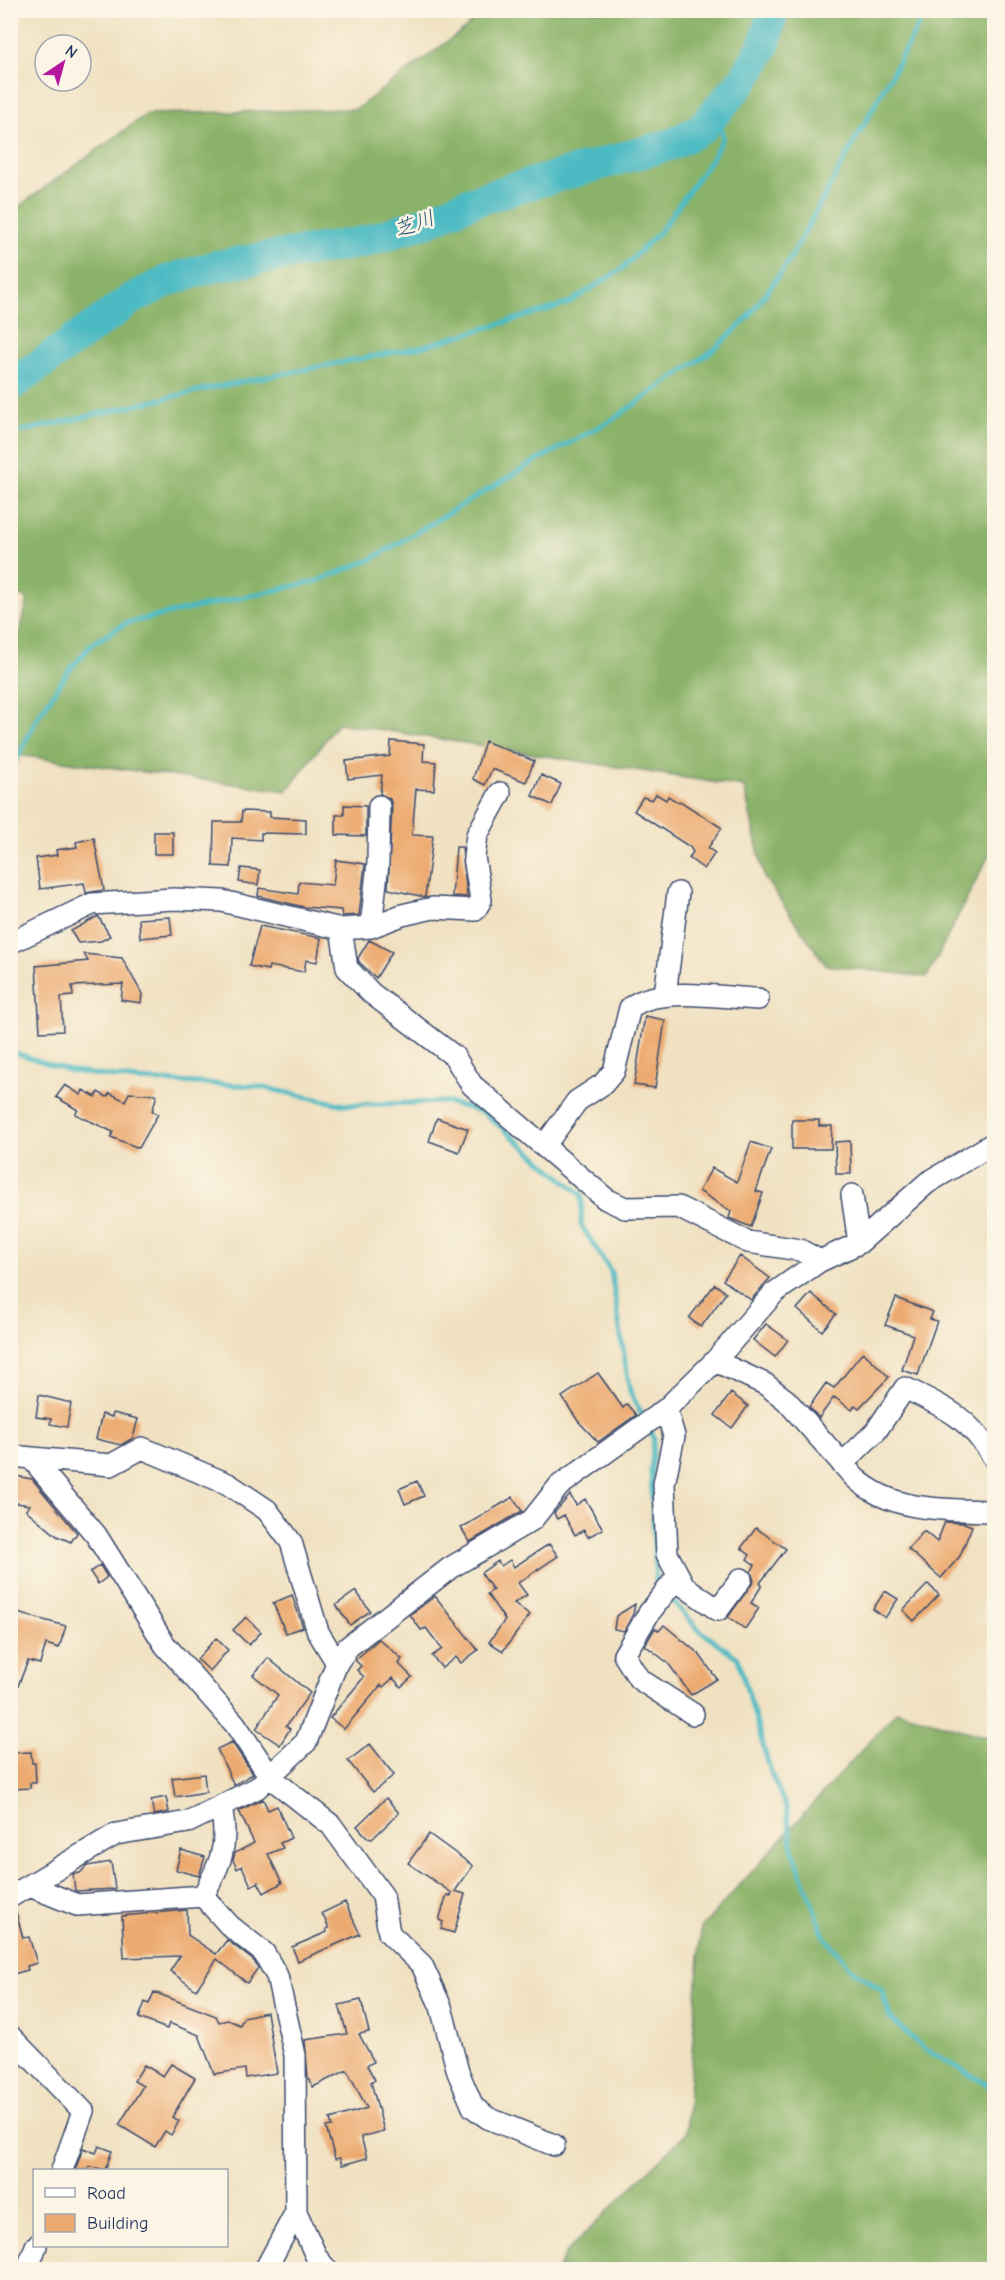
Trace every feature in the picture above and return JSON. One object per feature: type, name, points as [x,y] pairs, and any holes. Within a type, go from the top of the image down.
[{"type":"street","points":[[10,943],[92,904],[174,899],[222,901],[341,929],[371,927],[402,915],[433,908],[475,910],[481,900],[474,857],[477,835],[500,793]]},
{"type":"street","points":[[371,927],[378,863],[379,806]]},
{"type":"street","points":[[665,995],[678,893]]},
{"type":"street","points":[[341,929],[346,968],[371,993],[454,1056],[472,1085],[606,1199],[625,1208],[678,1207],[748,1242],[800,1250],[820,1261]]},
{"type":"street","points":[[545,1145],[577,1101],[603,1084],[614,1071],[630,1008],[636,1002],[665,995],[758,999]]},
{"type":"street","points":[[10,1897],[116,1834],[188,1822],[221,1807],[271,1778],[285,1760],[306,1742],[337,1663],[348,1647],[450,1568],[532,1520],[559,1486],[666,1409],[715,1361],[774,1293],[820,1261],[859,1243],[927,1184],[994,1143]]},
{"type":"street","points":[[852,1195],[859,1243]]},
{"type":"street","points":[[715,1361],[765,1384],[786,1400],[842,1464],[868,1489],[888,1500],[924,1509],[994,1511]]},
{"type":"street","points":[[842,1464],[876,1431],[905,1388],[954,1411],[982,1439],[994,1458]]},
{"type":"street","points":[[666,1409],[674,1436],[664,1484],[668,1554],[684,1586],[718,1610],[741,1580]]},
{"type":"street","points":[[10,1456],[111,1466],[142,1448],[228,1484],[267,1510],[291,1542],[318,1632],[337,1663]]},
{"type":"street","points":[[32,1459],[96,1535],[165,1645],[235,1724],[271,1778],[331,1826],[383,1896],[389,1933],[422,1965],[441,2007],[458,2072],[473,2107],[488,2118],[554,2145]]},
{"type":"street","points":[[678,1576],[649,1612],[624,1654],[639,1679],[693,1714]]},
{"type":"street","points":[[202,1896],[221,1857],[226,1833],[221,1807]]},
{"type":"street","points":[[30,1886],[77,1905],[202,1896]]},
{"type":"street","points":[[202,1896],[230,1926],[264,1953],[277,1976],[295,2055],[296,2212],[317,2258],[327,2270]]},
{"type":"street","points":[[10,2036],[82,2111],[62,2169]]},
{"type":"street","points":[[265,2270],[296,2212]]},
{"type":"street","points":[[27,2270],[36,2247]]},
{"type":"green space","points":[[480,11],[994,11],[994,845],[927,977],[826,965],[764,877],[744,787],[338,723],[287,791],[11,754],[11,666],[28,600],[10,590],[10,213],[147,114],[356,109],[467,27]]},
{"type":"green space","points":[[897,1711],[994,1739],[994,2269],[558,2269],[565,2254],[686,2133],[701,1928]]},
{"type":"building","points":[[391,741],[424,744],[423,761],[436,762],[434,790],[416,789],[412,835],[433,836],[425,897],[388,889],[392,806],[390,799],[380,794],[382,775],[348,779],[346,761],[390,756]]},
{"type":"building","points":[[485,741],[534,761],[526,782],[492,769],[485,785],[473,779]]},
{"type":"building","points":[[541,775],[561,784],[552,805],[532,796]]},
{"type":"building","points":[[656,794],[666,800],[668,796],[679,803],[680,801],[722,828],[708,848],[715,853],[704,869],[689,858],[693,852],[690,847],[634,811],[643,797],[652,800]]},
{"type":"building","points":[[344,805],[366,806],[366,836],[336,835],[336,815],[344,815]]},
{"type":"building","points":[[242,811],[270,812],[270,817],[306,819],[306,834],[261,833],[261,840],[232,838],[231,867],[213,866],[214,822],[241,822]]},
{"type":"building","points":[[154,832],[173,832],[173,854],[154,854]]},
{"type":"building","points":[[94,838],[104,890],[86,893],[84,883],[40,889],[36,858],[57,855],[56,850],[77,847],[76,842]]},
{"type":"building","points":[[456,847],[462,847],[467,897],[452,896]]},
{"type":"building","points":[[336,860],[365,864],[359,915],[342,916],[341,910],[304,907],[258,896],[259,888],[298,894],[299,882],[333,885]]},
{"type":"building","points":[[241,868],[260,870],[258,885],[239,882]]},
{"type":"building","points":[[98,916],[110,936],[101,941],[78,943],[71,931]]},
{"type":"building","points":[[170,917],[172,935],[140,938],[139,919]]},
{"type":"building","points":[[260,926],[321,938],[317,962],[306,960],[304,972],[269,966],[268,970],[249,966]]},
{"type":"building","points":[[369,940],[392,952],[376,978],[359,962],[358,958]]},
{"type":"building","points":[[84,954],[122,958],[142,994],[141,1003],[121,1000],[123,984],[72,986],[73,996],[61,997],[63,1031],[40,1032],[36,966],[88,961]]},
{"type":"building","points":[[645,1016],[665,1020],[655,1088],[634,1085]]},
{"type":"building","points":[[65,1085],[81,1095],[83,1090],[96,1097],[98,1092],[107,1097],[110,1093],[125,1101],[129,1093],[157,1095],[152,1111],[158,1114],[139,1148],[111,1137],[113,1132],[75,1114],[78,1110],[56,1097]]},
{"type":"building","points":[[437,1118],[468,1129],[459,1152],[429,1141]]},
{"type":"building","points":[[792,1120],[819,1120],[819,1126],[832,1126],[831,1149],[792,1149]]},
{"type":"building","points":[[850,1141],[851,1174],[836,1174],[835,1142]]},
{"type":"building","points":[[751,1142],[771,1149],[756,1191],[763,1193],[751,1227],[729,1218],[731,1211],[699,1191],[712,1168],[737,1182]]},
{"type":"building","points":[[740,1256],[770,1278],[751,1300],[723,1280]]},
{"type":"building","points":[[715,1284],[726,1293],[701,1327],[689,1318]]},
{"type":"building","points":[[811,1293],[836,1314],[822,1331],[797,1309]]},
{"type":"building","points":[[896,1298],[933,1312],[930,1319],[937,1321],[918,1375],[902,1370],[913,1335],[885,1325]]},
{"type":"building","points":[[766,1324],[788,1340],[775,1357],[753,1340]]},
{"type":"building","points":[[863,1352],[889,1377],[859,1408],[855,1405],[852,1410],[834,1397],[819,1418],[809,1407],[826,1383],[834,1388]]},
{"type":"building","points":[[598,1373],[623,1408],[627,1404],[636,1415],[598,1442],[578,1421],[562,1397]]},
{"type":"building","points":[[731,1393],[748,1406],[732,1428],[715,1415]]},
{"type":"building","points":[[39,1395],[71,1403],[67,1427],[50,1424],[51,1419],[36,1417]]},
{"type":"building","points":[[113,1413],[138,1419],[133,1438],[121,1445],[96,1439],[102,1414],[112,1417]]},
{"type":"building","points":[[10,1475],[32,1479],[77,1533],[71,1542],[57,1536],[26,1510],[30,1505],[10,1502]]},
{"type":"building","points":[[417,1481],[424,1496],[405,1504],[399,1489]]},
{"type":"building","points":[[570,1495],[576,1505],[585,1499],[603,1529],[588,1537],[584,1530],[575,1535],[564,1515],[557,1519],[554,1513]]},
{"type":"building","points":[[513,1497],[522,1511],[470,1542],[461,1528]]},
{"type":"building","points":[[945,1522],[972,1526],[960,1556],[941,1578],[908,1549],[924,1531],[937,1542]]},
{"type":"building","points":[[756,1528],[786,1549],[760,1583],[762,1585],[751,1603],[759,1608],[745,1629],[728,1617],[754,1581],[751,1572],[755,1565],[747,1559],[750,1555],[741,1548]]},
{"type":"building","points":[[549,1544],[558,1556],[518,1583],[527,1595],[514,1603],[530,1615],[503,1651],[489,1642],[505,1620],[487,1594],[493,1590],[481,1573],[498,1561],[501,1566],[510,1560],[514,1567]]},
{"type":"building","points":[[100,1565],[107,1577],[98,1584],[90,1572]]},
{"type":"building","points":[[928,1584],[939,1595],[914,1621],[903,1610]]},
{"type":"building","points":[[356,1591],[370,1611],[350,1625],[336,1605]]},
{"type":"building","points":[[885,1591],[898,1599],[885,1618],[873,1609]]},
{"type":"building","points":[[292,1595],[303,1627],[286,1633],[273,1603]]},
{"type":"building","points":[[435,1596],[478,1650],[461,1663],[456,1657],[442,1668],[432,1656],[442,1649],[426,1628],[421,1630],[410,1615]]},
{"type":"building","points":[[635,1604],[633,1614],[624,1631],[614,1629],[616,1616]]},
{"type":"building","points":[[10,1611],[66,1626],[59,1648],[46,1644],[40,1664],[28,1661],[11,1703]]},
{"type":"building","points":[[246,1617],[261,1632],[249,1645],[233,1630]]},
{"type":"building","points":[[664,1625],[699,1654],[717,1679],[691,1695],[668,1663],[645,1645],[655,1628],[659,1631]]},
{"type":"building","points":[[216,1638],[228,1650],[210,1671],[197,1659]]},
{"type":"building","points":[[379,1639],[402,1659],[399,1664],[412,1677],[401,1687],[393,1678],[383,1687],[381,1685],[344,1729],[330,1718],[364,1677],[357,1670],[361,1666],[355,1660]]},
{"type":"building","points":[[268,1658],[310,1693],[286,1726],[290,1729],[280,1745],[256,1729],[278,1695],[253,1675]]},
{"type":"building","points":[[232,1742],[253,1774],[234,1785],[217,1749]]},
{"type":"building","points":[[370,1744],[394,1775],[373,1792],[348,1761]]},
{"type":"building","points":[[31,1752],[32,1763],[35,1763],[36,1783],[30,1783],[30,1788],[13,1789],[10,1753]]},
{"type":"building","points":[[204,1774],[206,1792],[175,1797],[172,1778]]},
{"type":"building","points":[[166,1797],[169,1812],[154,1815],[151,1800]]},
{"type":"building","points":[[386,1798],[399,1813],[372,1839],[368,1838],[357,1826]]},
{"type":"building","points":[[263,1799],[268,1810],[277,1806],[291,1838],[280,1843],[283,1848],[268,1854],[282,1883],[264,1893],[258,1882],[251,1886],[242,1866],[237,1869],[233,1860],[235,1853],[254,1843],[239,1811]]},
{"type":"building","points":[[429,1834],[473,1866],[455,1891],[465,1894],[454,1933],[441,1929],[443,1922],[439,1920],[447,1895],[451,1896],[452,1893],[408,1863]]},
{"type":"building","points":[[181,1850],[205,1857],[199,1876],[176,1870]]},
{"type":"building","points":[[111,1862],[115,1889],[75,1891],[73,1874],[80,1873],[87,1866]]},
{"type":"building","points":[[345,1902],[360,1934],[298,1961],[292,1947],[327,1932],[326,1929],[329,1928],[322,1913]]},
{"type":"building","points":[[15,1908],[23,1938],[29,1937],[37,1963],[27,1966],[28,1970],[10,1975],[10,1910]]},
{"type":"building","points":[[187,1910],[188,1935],[216,1954],[227,1940],[254,1961],[258,1968],[247,1983],[217,1959],[196,1990],[170,1971],[180,1956],[124,1958],[122,1916]]},
{"type":"building","points":[[154,1992],[216,2016],[219,2022],[228,2020],[240,2025],[244,2017],[267,2012],[277,2073],[246,2078],[245,2069],[214,2074],[199,2035],[169,2023],[167,2029],[139,2018],[145,2002],[149,2004]]},
{"type":"building","points":[[361,2000],[369,2032],[359,2034],[374,2062],[367,2065],[375,2080],[371,2082],[384,2131],[361,2137],[367,2158],[342,2165],[340,2158],[335,2159],[326,2127],[332,2126],[330,2119],[367,2108],[347,2070],[313,2087],[308,2078],[305,2040],[347,2034],[339,2005]]},
{"type":"building","points":[[171,2064],[195,2078],[172,2117],[179,2121],[171,2135],[165,2131],[155,2147],[119,2125],[143,2086],[134,2081],[144,2065],[163,2076]]},
{"type":"building","points":[[99,2146],[112,2151],[105,2169],[89,2166],[88,2169],[75,2169],[83,2148],[96,2153]]},
{"type":"waterway","name":"芝川","points":[[10,386],[132,299],[169,280],[216,266],[364,242],[431,220],[468,203],[672,144],[701,129],[745,78],[765,43],[773,10]]},
{"type":"waterway","points":[[10,773],[37,718],[67,673],[92,644],[126,623],[317,581],[372,559],[534,462],[612,420],[712,351],[747,319],[787,264],[927,10]]},
{"type":"waterway","points":[[10,434],[215,387],[421,347],[567,304],[623,268],[661,230],[712,158],[723,137],[718,112]]},
{"type":"waterway","points":[[10,1051],[67,1070],[97,1075],[138,1080],[256,1086],[345,1105],[446,1102],[483,1112],[582,1195],[581,1225],[611,1272],[630,1392],[644,1419]]},
{"type":"waterway","points":[[648,1427],[654,1438],[651,1471],[656,1583]]},
{"type":"waterway","points":[[670,1598],[699,1630],[738,1658],[771,1773],[786,1807],[793,1851],[824,1936],[851,1969],[882,1990],[890,2018],[923,2048],[992,2087],[994,2091]]}]
